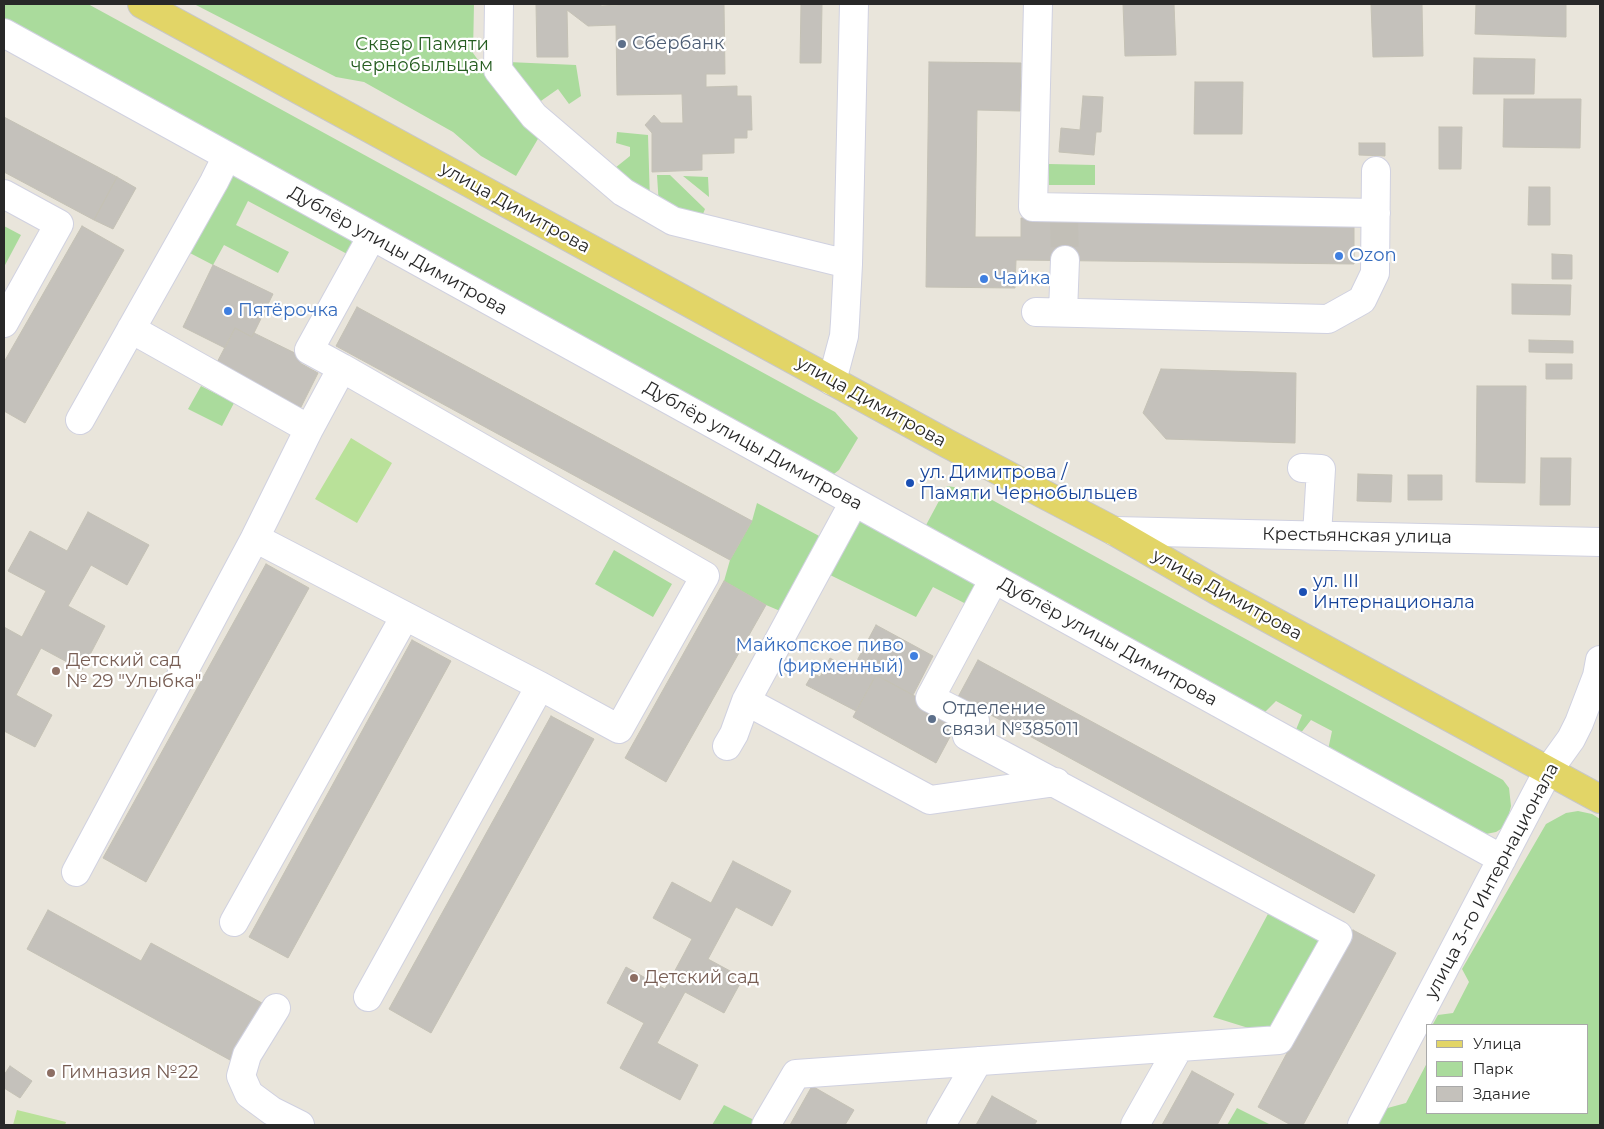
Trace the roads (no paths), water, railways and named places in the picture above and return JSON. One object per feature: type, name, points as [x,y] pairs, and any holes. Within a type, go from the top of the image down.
[{"type":"main road","name":"улица Димитрова","points":[[150,7],[832,381],[1114,531],[1216,590],[1600,799]]},
{"type":"street","points":[[499,4],[498,70],[534,116],[623,192],[673,221],[848,264]]},
{"type":"street","points":[[832,381],[844,336],[848,264],[854,4]]},
{"type":"street","points":[[1038,4],[1033,207],[1064,213],[1376,213]]},
{"type":"street","name":"Дублёр улицы Димитрова","points":[[4,34],[1502,859]]},
{"type":"street","points":[[80,420],[227,156]]},
{"type":"street","points":[[1036,312],[1328,319],[1362,300],[1375,273],[1376,171]]},
{"type":"street","points":[[4,194],[59,224],[4,323]]},
{"type":"street","points":[[255,538],[619,729],[705,576],[309,350],[372,236]]},
{"type":"street","points":[[1063,312],[1065,260]]},
{"type":"street","points":[[131,329],[309,429]]},
{"type":"street","points":[[76,872],[255,538],[309,429],[342,368]]},
{"type":"street","points":[[1302,468],[1321,469],[1317,535]]},
{"type":"street","points":[[727,746],[734,734],[746,701],[854,502]]},
{"type":"street","name":"Крестьянская улица","points":[[1114,531],[1600,542]]},
{"type":"street","points":[[766,1125],[796,1074],[1279,1040],[1338,935],[1056,782],[967,736],[975,722],[930,698],[994,579]]},
{"type":"street","points":[[234,922],[405,616]]},
{"type":"street","name":"улица 3-го Интернационала","points":[[1362,1125],[1548,771],[1571,739],[1579,724],[1600,660]]},
{"type":"street","points":[[368,997],[540,686]]},
{"type":"street","points":[[746,701],[930,800],[1056,782]]},
{"type":"street","points":[[276,1008],[248,1055],[241,1076],[248,1094],[272,1111],[300,1125]]},
{"type":"street","points":[[1135,1125],[1180,1048]]},
{"type":"street","points":[[941,1125],[978,1062]]},
{"type":"tunnel","points":[[1064,219],[1065,260]]},
{"type":"place","name":"Сбербанк","points":[[622,44]]},
{"type":"place","name":"Ozon","points":[[1339,256]]},
{"type":"place","name":"Чайка","points":[[984,279]]},
{"type":"place","name":"Пятёрочка","points":[[228,311]]},
{"type":"place","name":"ул. Димитрова / Памяти Чернобыльцев","points":[[910,483]]},
{"type":"place","name":"ул. III Интернационала","points":[[1303,592]]},
{"type":"place","name":"Майкопское пиво (фирменный)","points":[[914,656]]},
{"type":"place","name":"Детский сад № 29 \"Улыбка\"","points":[[56,671]]},
{"type":"place","name":"Отделение связи №385011","points":[[932,719]]},
{"type":"place","name":"Детский сад","points":[[634,978]]},
{"type":"place","name":"Гимназия №22","points":[[51,1073]]},
{"type":"park label","name":"Сквер Памяти чернобыльцам","points":[[422,55]]}]
